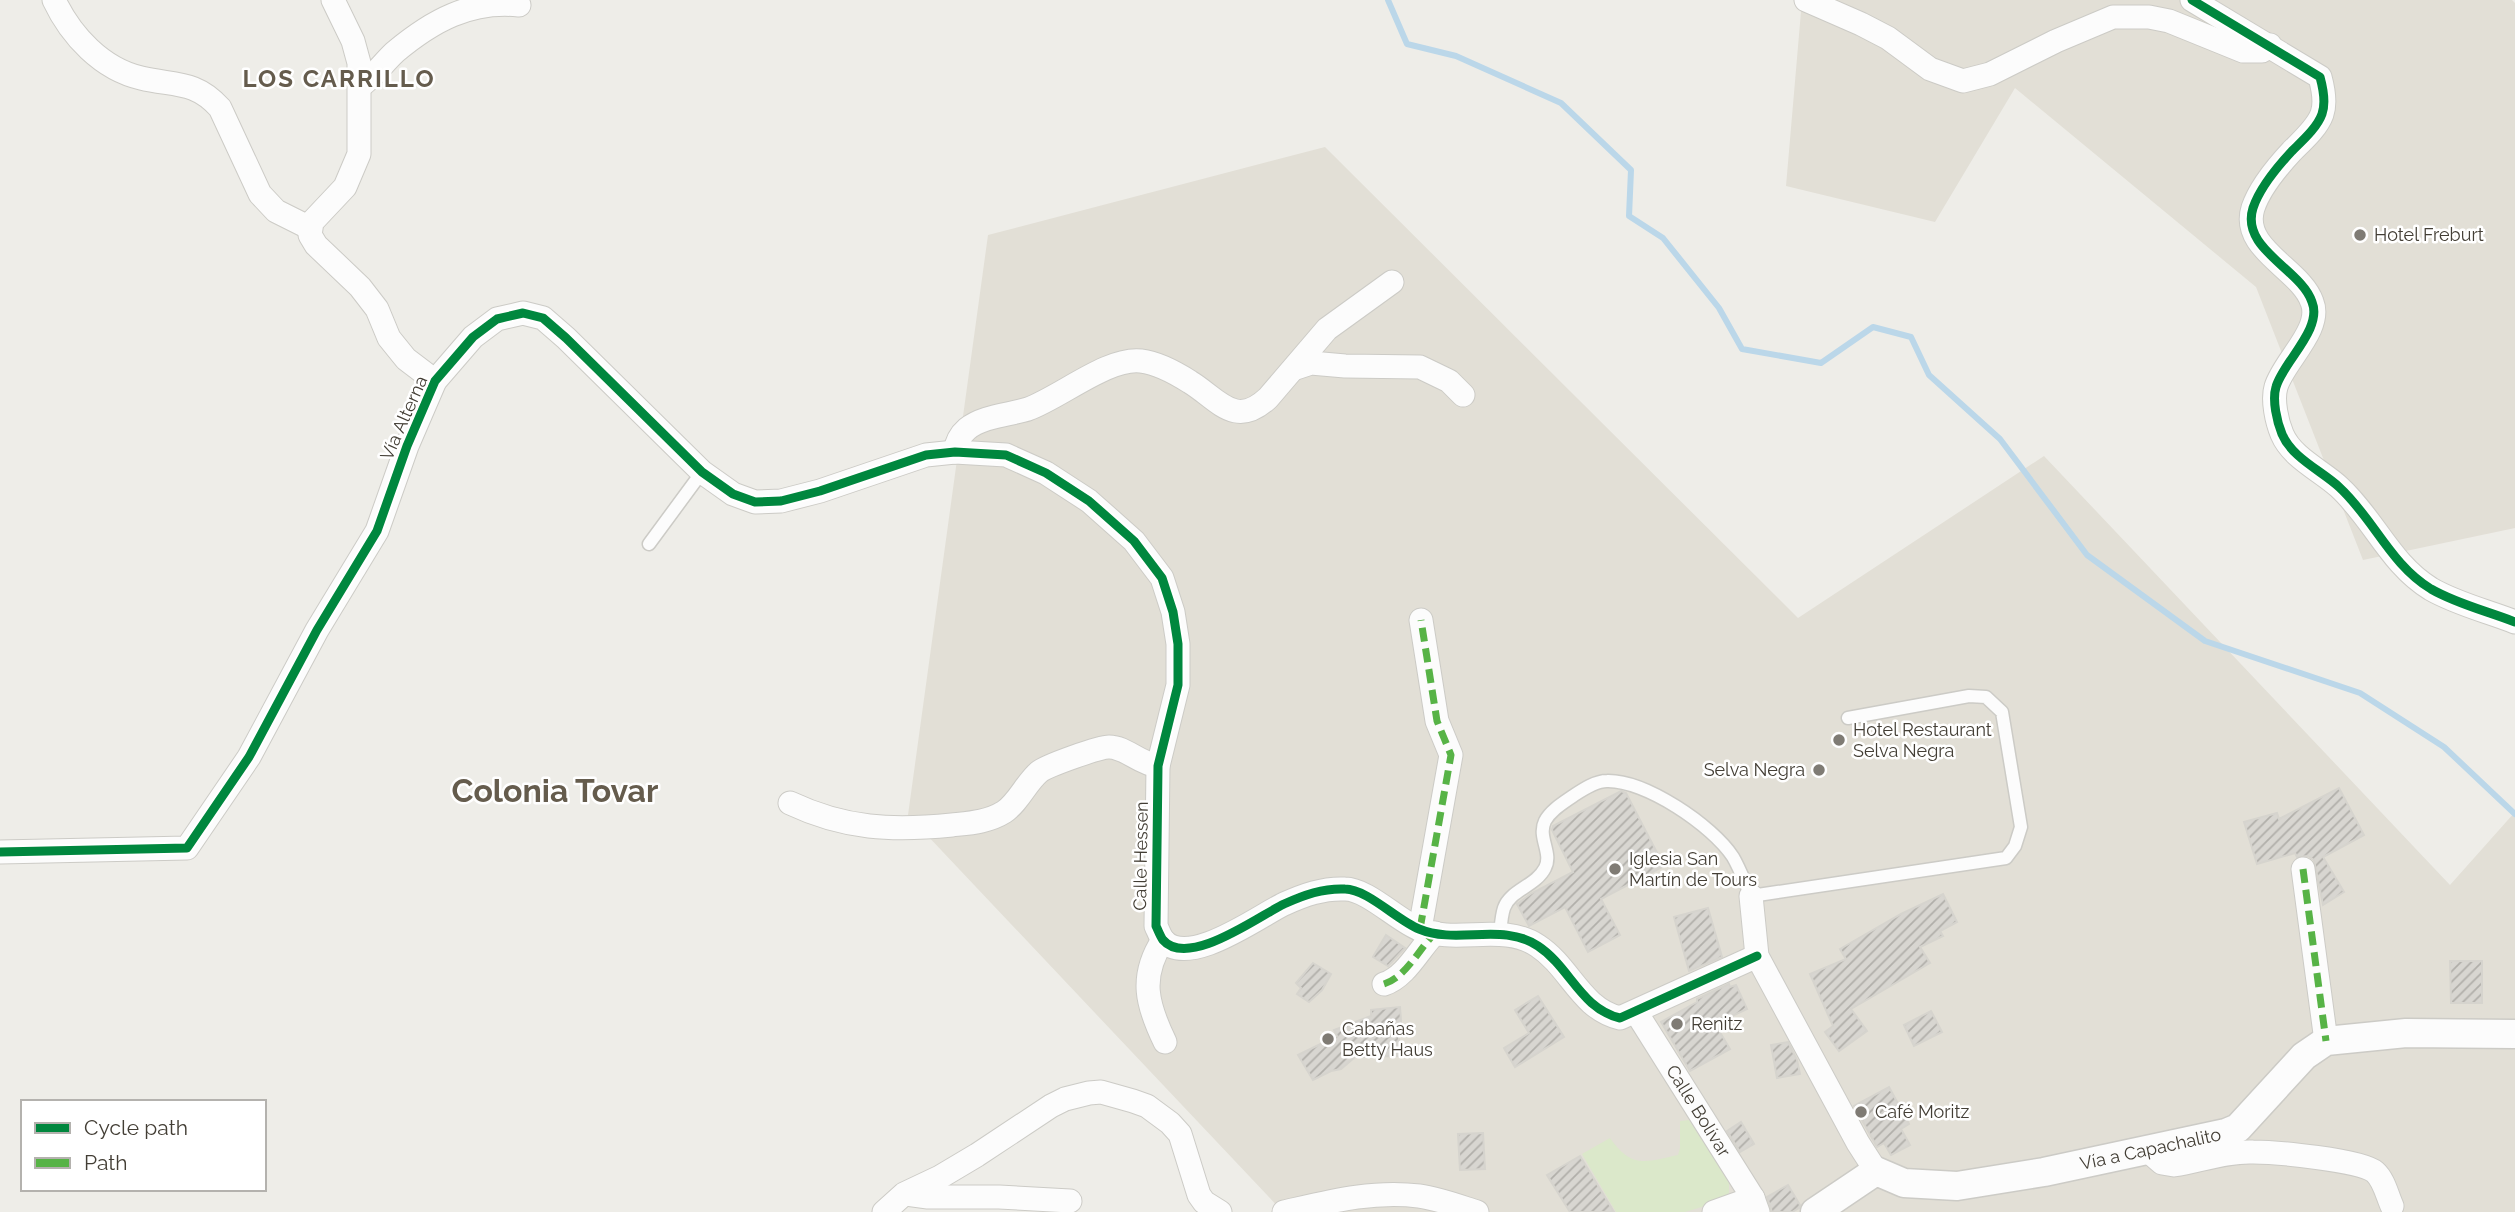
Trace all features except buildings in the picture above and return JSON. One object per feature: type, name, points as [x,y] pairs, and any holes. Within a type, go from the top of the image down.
[{"type":"street","points":[[54,0],[66,21],[94,54],[116,70],[144,79],[191,86],[212,99],[220,108],[260,194],[276,211],[310,228]]},
{"type":"street","points":[[333,0],[354,41],[359,63],[359,154],[345,187],[336,199],[315,217],[310,228],[312,241],[360,287],[377,309],[389,338],[406,359],[435,381]]},
{"type":"street","points":[[1806,0],[1888,38],[1930,69],[1963,81],[1990,74],[2056,41],[2113,17],[2169,21],[2243,51],[2262,51],[2270,45]]},
{"type":"street","points":[[2192,0],[2320,77],[2324,90],[2322,114],[2308,135],[2285,158],[2253,209],[2254,232],[2264,249],[2304,288],[2313,303],[2314,317],[2304,341],[2276,388],[2276,412],[2282,436],[2309,466],[2338,486],[2366,516],[2398,562],[2431,588],[2455,600],[2515,622]]},
{"type":"street","points":[[360,86],[377,73],[394,53],[447,16],[479,5],[519,5]]},
{"type":"street","points":[[955,453],[957,442],[967,430],[983,421],[1030,408],[1059,396],[1116,364],[1142,361],[1191,382],[1222,406],[1240,412],[1257,408],[1296,368],[1312,344],[1327,329],[1392,282]]},
{"type":"street","name":"Vía Alterna","points":[[0,852],[187,848],[249,757],[317,630],[377,531],[407,446],[435,381],[472,337],[497,319],[523,313],[542,318],[566,338],[702,472],[733,494],[755,502],[781,501],[820,491],[926,455],[955,453]]},
{"type":"street","points":[[1296,368],[1311,363],[1420,367],[1449,381],[1463,395]]},
{"type":"street","name":"Calle Hessen","points":[[955,453],[1006,455],[1046,473],[1089,501],[1134,541],[1162,578],[1173,612],[1178,644],[1178,685],[1158,766],[1156,926],[1163,940]]},
{"type":"street","points":[[1384,984],[1394,981],[1402,973],[1427,931],[1451,755],[1437,721],[1421,620]]},
{"type":"street","points":[[790,803],[823,817],[858,826],[900,829],[944,825],[983,821],[1005,811],[1040,770],[1104,748],[1122,749],[1144,764],[1158,766]]},
{"type":"street","points":[[2303,869],[2326,1041],[2406,1033],[2515,1034]]},
{"type":"street","points":[[1165,1042],[1150,1005],[1147,981],[1153,955],[1163,940],[1171,946],[1186,948],[1203,945],[1242,929],[1282,905],[1325,889],[1350,889],[1427,931],[1464,936],[1488,933],[1521,938],[1539,946],[1593,1006],[1607,1015],[1620,1018],[1757,956]]},
{"type":"street","points":[[1751,896],[1757,956],[1858,1143],[1876,1171],[1815,1212]]},
{"type":"street","name":"Calle Bolívar","points":[[1636,1012],[1756,1205]]},
{"type":"street","name":"Vía a Capachalito","points":[[1876,1171],[1904,1184],[1956,1186],[2044,1172],[2226,1133],[2238,1128],[2304,1056],[2326,1041]]},
{"type":"street","points":[[884,1212],[904,1194],[977,1155],[1051,1106],[1077,1095],[1101,1092],[1147,1106],[1170,1123],[1180,1134],[1199,1195],[1204,1202],[1220,1212]]},
{"type":"street","points":[[2147,1150],[2162,1163],[2174,1165],[2252,1152],[2313,1157],[2362,1166],[2374,1171],[2379,1177],[2392,1206]]},
{"type":"street","points":[[904,1194],[1070,1201]]},
{"type":"street","points":[[1284,1212],[1345,1198],[1397,1194],[1442,1200],[1477,1212]]},
{"type":"street","points":[[1714,1212],[1756,1205]]},
{"type":"lane","points":[[649,544],[702,472]]},
{"type":"lane","points":[[1500,935],[1508,900],[1531,886],[1548,863],[1542,833],[1544,822],[1555,809],[1581,790],[1603,780],[1643,789],[1679,809],[1713,835],[1732,856],[1751,896],[2006,858],[2015,846],[2021,827],[2002,712],[1986,697],[1969,696],[1848,718]]},
{"type":"shaded area","points":[[1802,0],[2512,0],[2515,3],[2515,528],[2363,560],[2256,287],[2015,88],[1935,222],[1786,186]]},
{"type":"shaded area","points":[[1325,147],[1798,618],[2044,456],[2450,885],[2515,812],[2515,1212],[1283,1212],[908,815],[988,235]]},
{"type":"green space","points":[[1689,1120],[1729,1181],[1729,1193],[1725,1200],[1685,1212],[1616,1212],[1582,1154],[1610,1138],[1625,1155],[1640,1161],[1678,1155],[1680,1121]]},
{"type":"waterway","points":[[1388,0],[1407,44],[1456,56],[1561,103],[1631,170],[1629,216],[1663,238],[1719,308],[1742,349],[1821,363],[1873,327],[1911,337],[1929,375],[2000,439],[2087,555],[2205,641],[2360,693],[2444,747],[2515,814]]},
{"type":"marked path","points":[[1420,929],[1451,755],[1437,721],[1421,620]]},
{"type":"marked path","points":[[2303,869],[2326,1041]]},
{"type":"marked path","points":[[1384,984],[1406,969],[1435,933]]},
{"type":"cycle path","points":[[2192,0],[2320,77],[2322,86],[2324,105],[2320,119],[2270,177],[2253,208],[2251,222],[2263,247],[2306,290],[2314,312],[2307,334],[2276,387],[2276,411],[2282,434],[2300,457],[2339,487],[2404,567],[2417,579],[2451,599],[2515,622]]},
{"type":"cycle path","points":[[0,852],[187,848],[249,757],[317,630],[377,531],[407,446],[435,381],[473,337],[497,319],[523,313],[543,318],[702,472],[733,494],[755,502],[781,501],[820,491],[926,455],[955,452],[1006,455],[1046,473],[1089,501],[1134,541],[1162,578],[1173,612],[1178,644],[1178,685],[1158,766],[1156,926],[1163,940],[1174,947],[1206,945],[1306,895],[1329,890],[1354,890],[1419,929],[1449,935],[1495,934],[1524,939],[1549,955],[1595,1006],[1620,1018],[1757,956]]},
{"type":"place","name":"Hotel Freburt","points":[[2360,235]]},
{"type":"place","name":"Hotel Restaurant Selva Negra","points":[[1839,740]]},
{"type":"place","name":"Selva Negra","points":[[1819,770]]},
{"type":"place","name":"Iglesia San Martín de Tours","points":[[1615,869]]},
{"type":"place","name":"Renitz","points":[[1677,1024]]},
{"type":"place","name":"Cabañas Betty Haus","points":[[1328,1039]]},
{"type":"place","name":"Café Moritz","points":[[1861,1112]]},
{"type":"district","name":"LOS CARRILLO","points":[[339,79]]},
{"type":"district","name":"Colonia Tovar","points":[[555,791]]}]
